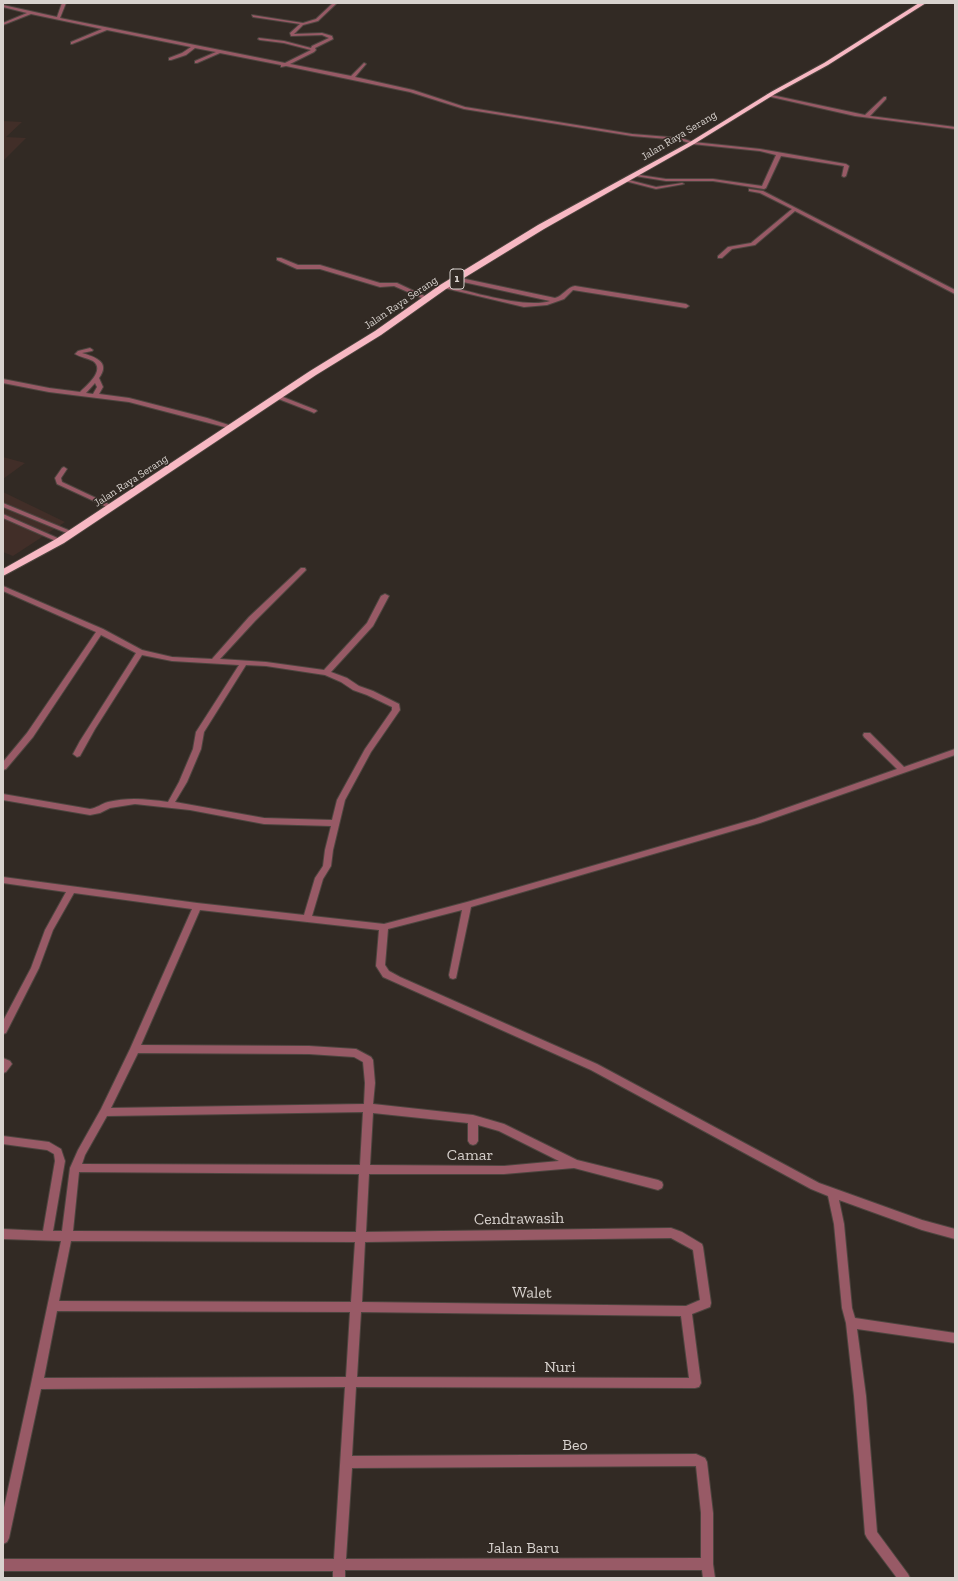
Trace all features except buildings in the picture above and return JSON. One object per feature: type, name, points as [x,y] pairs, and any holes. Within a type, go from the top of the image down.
[{"type":"highway","name":"Jalan Raya Serang","points":[[3,573],[60,541],[232,427],[378,333],[426,298],[456,279],[542,227],[692,143],[769,95],[826,64],[923,3]]},
{"type":"street","points":[[58,19],[64,3]]},
{"type":"street","points":[[253,16],[302,24],[317,20],[334,3]]},
{"type":"street","points":[[3,6],[58,19],[221,51],[283,66],[352,78],[411,91],[473,109],[632,135],[681,139],[692,143],[760,150],[846,165],[844,176]]},
{"type":"street","points":[[3,24],[30,13]]},
{"type":"street","points":[[302,24],[291,34],[326,35],[332,38],[313,46],[314,50]]},
{"type":"street","points":[[72,43],[107,28]]},
{"type":"street","points":[[264,35],[258,40],[284,42],[314,50]]},
{"type":"street","points":[[284,42],[292,37]]},
{"type":"street","points":[[171,59],[184,54],[195,46]]},
{"type":"street","points":[[283,66],[314,50]]},
{"type":"street","points":[[197,62],[221,51]]},
{"type":"street","points":[[352,78],[364,64]]},
{"type":"street","points":[[769,95],[845,113],[955,128]]},
{"type":"street","points":[[867,116],[884,98]]},
{"type":"street","points":[[635,175],[666,180],[713,180],[764,188],[779,154]]},
{"type":"street","points":[[626,180],[656,188],[700,182],[761,192],[795,208],[955,292]]},
{"type":"street","points":[[720,257],[730,248],[753,244],[795,208]]},
{"type":"street","points":[[279,260],[297,267],[320,267],[346,273],[377,284],[395,284],[426,298]]},
{"type":"street","points":[[456,279],[555,300]]},
{"type":"street","points":[[443,288],[524,305],[545,304],[562,298],[572,288],[580,288],[686,306]]},
{"type":"street","points":[[81,394],[97,379],[101,368],[100,363],[90,357],[78,354],[80,352],[90,350]]},
{"type":"street","points":[[95,396],[100,387],[97,379]]},
{"type":"street","points":[[3,381],[81,394],[129,400],[232,427]]},
{"type":"street","points":[[278,397],[314,411]]},
{"type":"street","points":[[64,469],[58,478],[59,483],[111,507]]},
{"type":"street","points":[[3,505],[72,533]]},
{"type":"street","points":[[3,516],[60,541]]},
{"type":"street","points":[[215,660],[252,619],[304,570]]},
{"type":"street","points":[[3,588],[100,631],[140,652],[172,659],[215,660],[326,673],[344,680],[356,688],[396,706],[396,710],[368,751],[351,779],[341,800],[329,850],[327,866],[319,878],[307,918]]},
{"type":"street","points":[[326,673],[370,624],[385,596]]},
{"type":"street","points":[[3,767],[30,735],[100,631]]},
{"type":"street","points":[[77,754],[90,728],[124,680],[140,652]]},
{"type":"street","points":[[170,805],[183,782],[197,749],[200,732],[244,663]]},
{"type":"street","points":[[868,735],[902,770]]},
{"type":"street","points":[[3,880],[197,906],[384,927],[467,905],[757,821],[955,752]]},
{"type":"street","points":[[4,800],[90,812],[108,805],[135,801],[170,805],[264,821],[335,823]]},
{"type":"street","points":[[3,1030],[35,968],[49,930],[71,890]]},
{"type":"street","points":[[453,976],[467,905]]},
{"type":"street","points":[[3,1538],[37,1384],[67,1236],[73,1199],[75,1168],[81,1153],[136,1049],[197,906]]},
{"type":"street","points":[[384,927],[380,966],[386,974],[594,1067],[814,1186],[922,1225],[955,1234]]},
{"type":"street","points":[[136,1049],[309,1050],[356,1053],[368,1060],[370,1083],[369,1108],[339,1578]]},
{"type":"street","points":[[3,1062],[7,1064],[3,1069]]},
{"type":"street","points":[[104,1112],[369,1108],[473,1119],[501,1127],[576,1164],[658,1185]]},
{"type":"street","points":[[473,1119],[473,1141]]},
{"type":"street","points":[[3,1140],[49,1146],[58,1152],[60,1160],[47,1235]]},
{"type":"street","name":"Camar","points":[[75,1168],[504,1170],[576,1164]]},
{"type":"street","points":[[832,1193],[839,1224],[847,1308],[851,1323],[860,1396],[871,1534],[904,1578]]},
{"type":"street","name":"Cendrawasih","points":[[3,1234],[67,1236],[360,1237],[671,1233],[678,1235],[698,1247],[706,1303]]},
{"type":"street","name":"Walet","points":[[52,1306],[356,1307],[686,1311],[706,1303]]},
{"type":"street","name":"Nuri","points":[[351,1382],[695,1383],[686,1311]]},
{"type":"street","points":[[851,1323],[955,1338]]},
{"type":"street","points":[[37,1384],[351,1382]]},
{"type":"street","name":"Beo","points":[[346,1462],[696,1460],[701,1462],[707,1514],[707,1564]]},
{"type":"street","points":[[707,1564],[709,1578]]},
{"type":"street","name":"Jalan Baru","points":[[3,1565],[707,1564]]},
{"type":"shaded area","points":[[3,121],[22,122],[6,137],[26,138],[3,161]]},
{"type":"shaded area","points":[[3,457],[25,463],[3,479]]},
{"type":"shaded area","points":[[3,492],[65,522],[13,556],[3,552]]}]
